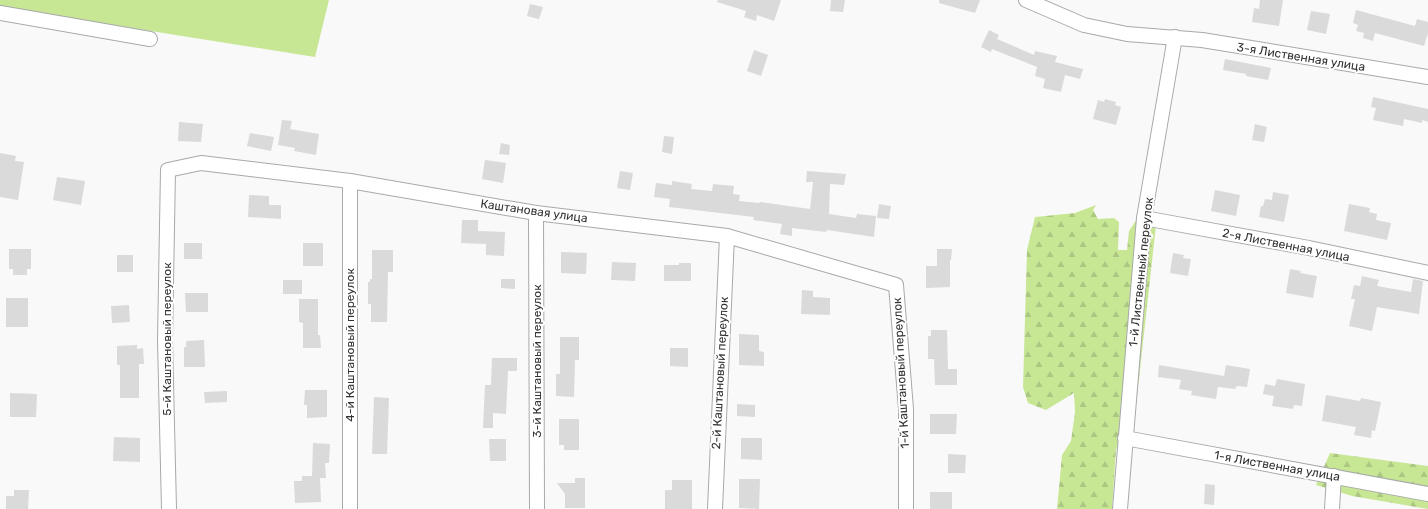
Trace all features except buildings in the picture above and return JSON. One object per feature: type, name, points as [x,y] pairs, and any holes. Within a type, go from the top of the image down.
[{"type":"street","name":"3-я Лиственная улица","points":[[1026,0],[1084,25],[1140,36],[1175,37],[1202,40],[1428,77]]},
{"type":"street","points":[[0,13],[150,39]]},
{"type":"street","name":"1-й Лиственный переулок","points":[[1120,509],[1144,218],[1175,37]]},
{"type":"street","name":"Каштановая улица","points":[[168,170],[201,163],[350,182],[536,213],[727,236],[896,285]]},
{"type":"street","name":"5-й Каштановый переулок","points":[[168,170],[165,340],[169,509]]},
{"type":"street","name":"4-й Каштановый переулок","points":[[350,182],[350,509]]},
{"type":"street","name":"3-й Каштановый переулок","points":[[536,213],[537,509]]},
{"type":"street","name":"2-я Лиственная улица","points":[[1144,218],[1309,248],[1428,273]]},
{"type":"street","name":"2-й Каштановый переулок","points":[[715,509],[727,236]]},
{"type":"street","name":"1-й Каштановый переулок","points":[[896,285],[906,409],[906,509]]},
{"type":"street","name":"1-я Лиственная улица","points":[[1125,438],[1428,494]]},
{"type":"street","points":[[1332,509],[1334,476]]},
{"type":"green space","points":[[0,0],[329,0],[315,57],[0,7]]},
{"type":"green space","points":[[1096,205],[1093,210],[1098,219],[1114,218],[1119,222],[1118,250],[1127,250],[1129,231],[1137,219],[1156,225],[1135,415],[1121,432],[1116,450],[1112,509],[1057,509],[1062,455],[1071,441],[1075,412],[1074,393],[1046,410],[1028,403],[1023,387],[1027,250],[1035,217],[1075,213]]},
{"type":"green space","points":[[1330,453],[1428,466],[1428,509],[1352,496],[1316,485]]}]
